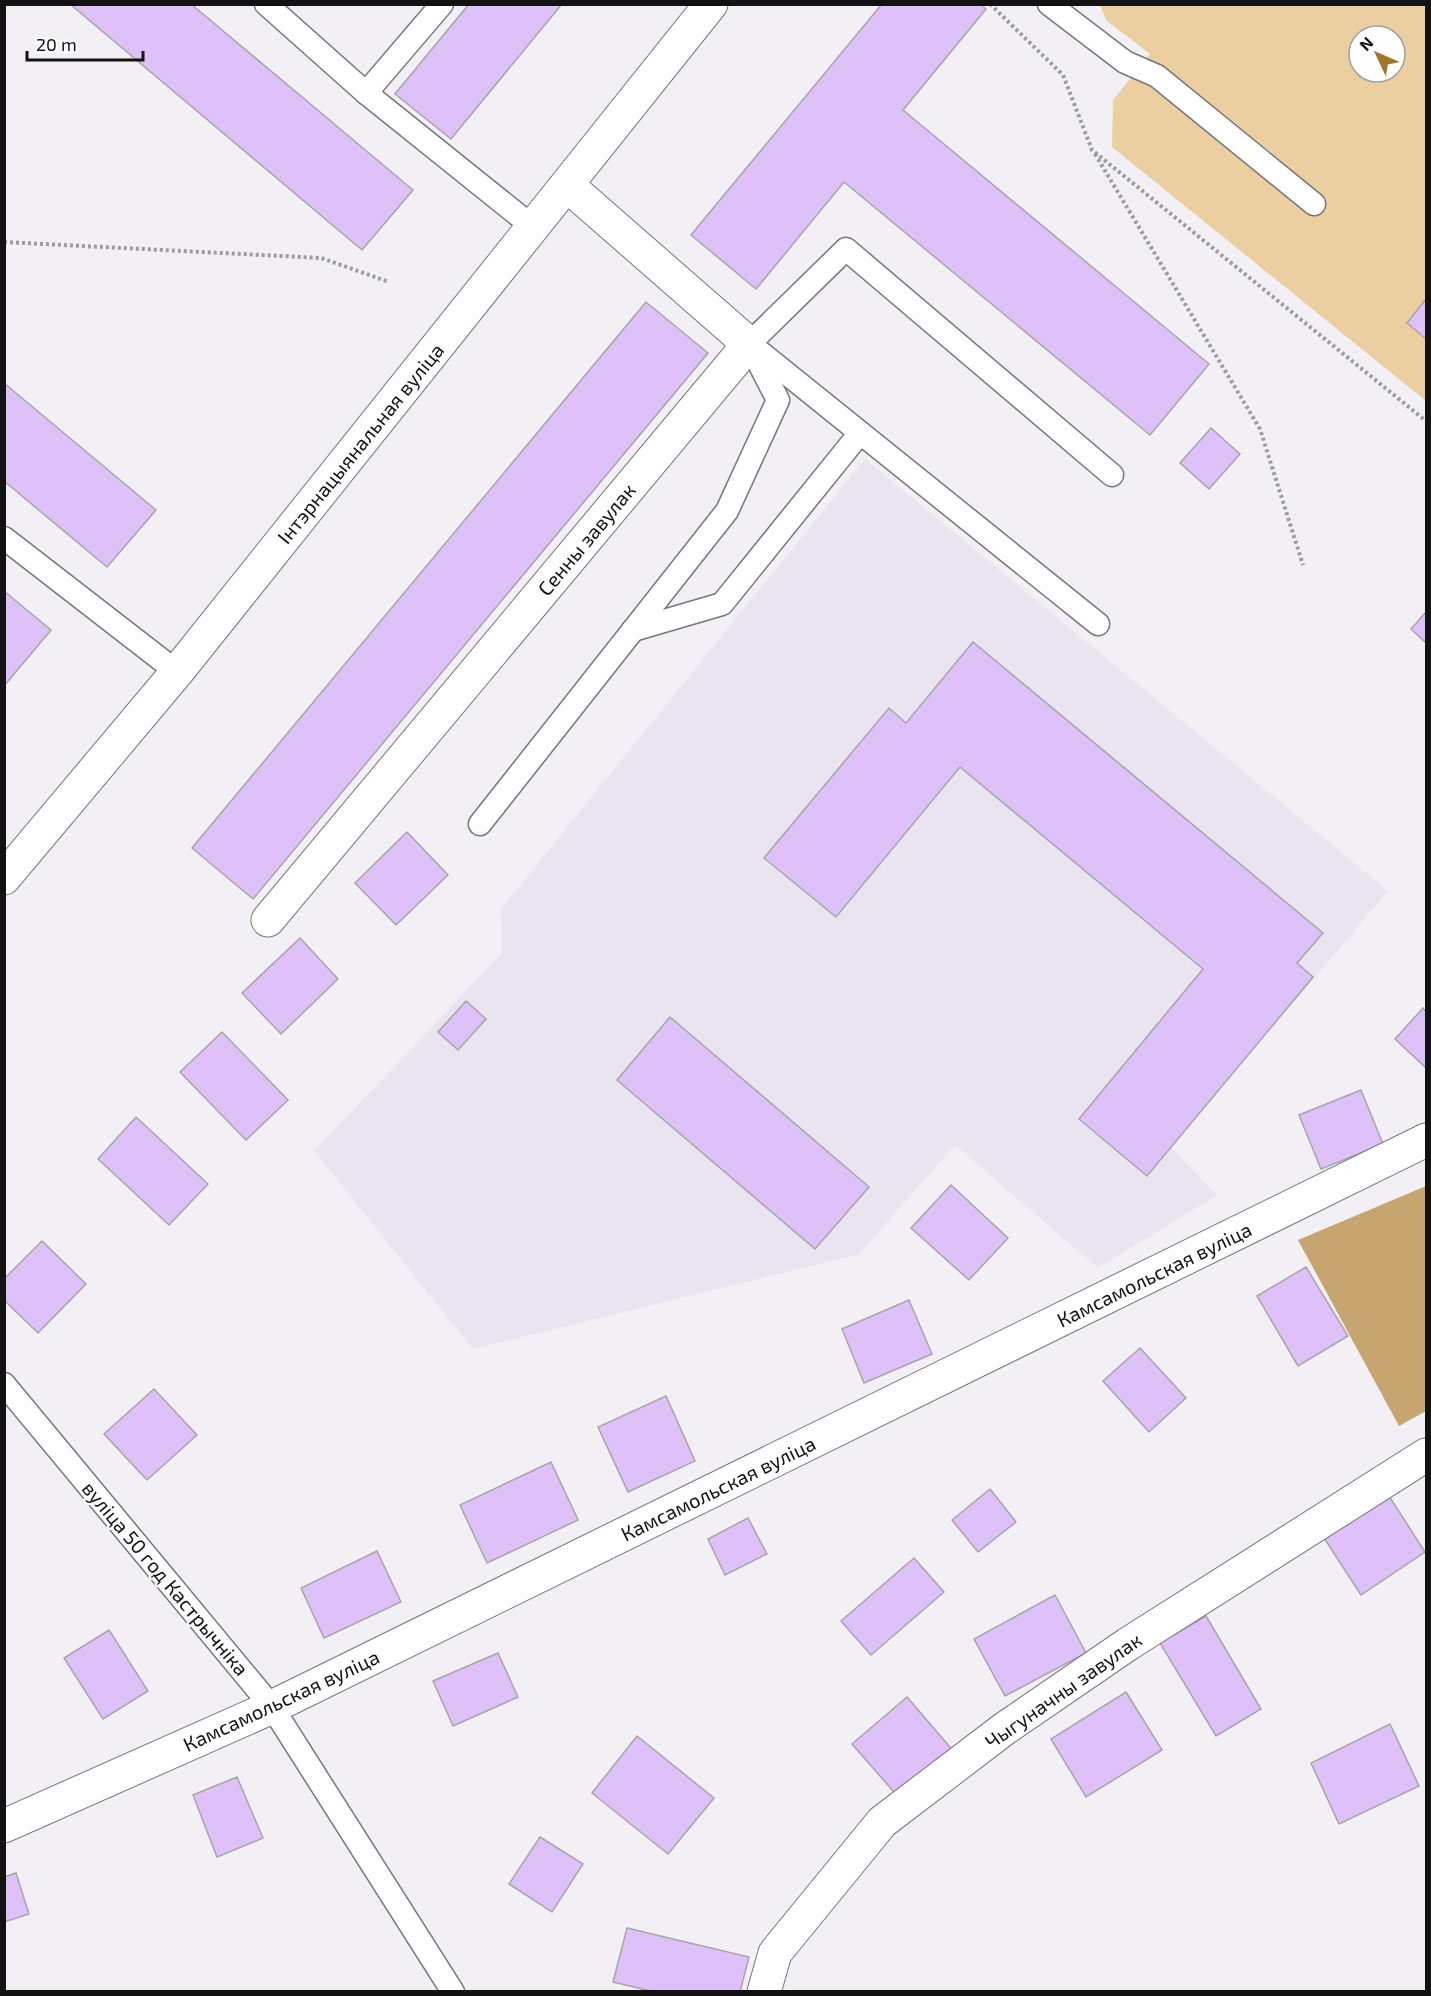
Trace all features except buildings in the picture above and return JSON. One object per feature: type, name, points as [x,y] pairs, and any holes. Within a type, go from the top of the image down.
[{"type":"street","name":"Інтэрнацыянальная вуліца","points":[[4,878],[177,672],[711,4]]},
{"type":"street","points":[[567,184],[749,344]]},
{"type":"street","name":"Сенны завулак","points":[[268,920],[749,344]]},
{"type":"street","name":"Камсамольская вуліца","points":[[4,1826],[272,1707],[1426,1140]]},
{"type":"street","name":"Чыгуначны завулак","points":[[764,1992],[775,1953],[882,1822],[1004,1729],[1128,1644],[1426,1455]]},
{"type":"lane","points":[[266,4],[366,93],[533,227]]},
{"type":"lane","points":[[366,93],[442,4]]},
{"type":"lane","points":[[1048,4],[1125,62],[1157,76],[1314,204]]},
{"type":"lane","points":[[749,344],[846,249],[1112,475]]},
{"type":"lane","points":[[749,344],[1098,624]]},
{"type":"lane","points":[[480,824],[727,511],[778,400],[749,344]]},
{"type":"lane","points":[[633,630],[722,604],[860,433]]},
{"type":"lane","points":[[4,538],[177,672]]},
{"type":"lane","name":"вуліца 50 год Кастрычніка","points":[[4,1384],[272,1707],[453,1992]]},
{"type":"path","points":[[990,4],[1063,75],[1092,150],[1260,429],[1303,565]]},
{"type":"path","points":[[1092,150],[1426,421]]},
{"type":"path","points":[[4,242],[321,258],[389,282]]},
{"type":"shaded area","points":[[1100,5],[1426,5],[1426,401],[1112,147],[1113,100],[1150,54],[1106,20]]},
{"type":"shaded area","points":[[865,459],[1388,891],[1171,1148],[1217,1195],[1098,1268],[955,1145],[859,1254],[473,1349],[314,1151],[502,953],[501,909]]},
{"type":"shaded area","points":[[1426,1186],[1426,1411],[1399,1426],[1298,1240]]}]
